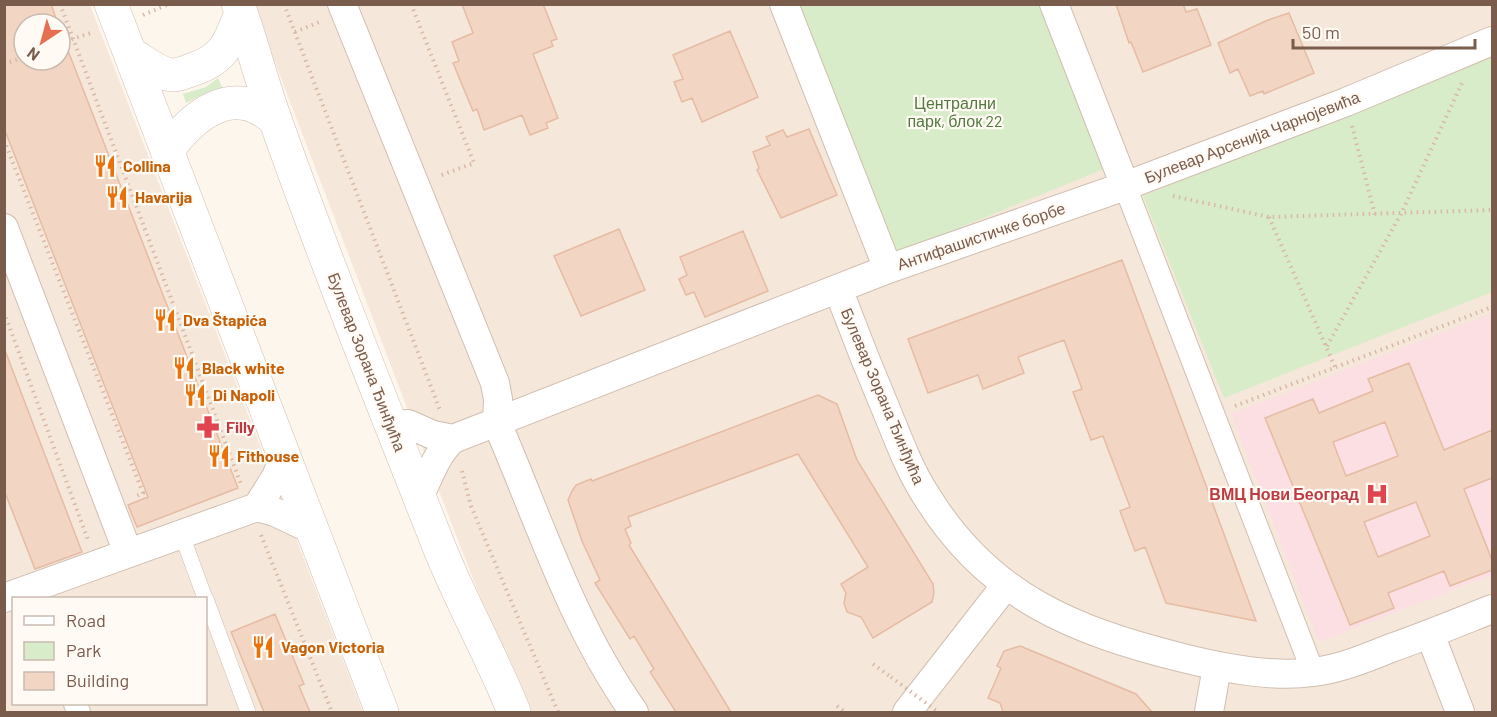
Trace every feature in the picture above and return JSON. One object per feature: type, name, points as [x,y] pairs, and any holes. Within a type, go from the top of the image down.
[{"type":"street","points":[[111,4],[381,712]]},
{"type":"street","points":[[342,4],[495,383],[498,399],[497,423],[581,620],[607,670],[634,712]]},
{"type":"street","points":[[784,4],[888,269]]},
{"type":"street","name":"Булевар Арсенија Чарнојевића","points":[[1054,4],[1125,186],[1346,102],[1485,44]]},
{"type":"street","points":[[130,53],[157,70],[173,75],[200,67],[211,62],[223,52],[231,41],[240,9]]},
{"type":"street","name":"Булевар Зорана Ђинђића","points":[[240,9],[275,120],[391,425],[499,697],[514,712]]},
{"type":"street","points":[[167,151],[191,121],[209,109],[231,103],[253,106],[264,110],[275,120]]},
{"type":"street","points":[[1125,186],[1313,672]]},
{"type":"street","name":"Антифашистичке борбе","points":[[838,289],[888,269],[1125,186]]},
{"type":"street","points":[[4,228],[128,553]]},
{"type":"street","name":"Булевар Зорана Ђинђића","points":[[453,440],[838,289],[901,445],[927,497],[949,529],[975,560],[1006,585]]},
{"type":"street","points":[[391,425],[408,424],[433,435],[453,440]]},
{"type":"street","points":[[420,495],[432,473],[436,458],[453,440]]},
{"type":"street","points":[[253,507],[276,477],[284,457]]},
{"type":"street","points":[[22,595],[97,564],[253,507],[275,512],[311,529]]},
{"type":"street","points":[[907,712],[1006,585],[1058,618],[1105,636],[1216,666],[1263,673],[1313,672],[1363,659],[1492,609]]},
{"type":"street","points":[[1430,634],[1461,712]]},
{"type":"street","points":[[1209,712],[1216,666]]},
{"type":"lane","points":[[181,533],[204,597]]},
{"type":"lane","points":[[207,604],[248,712]]},
{"type":"path","points":[[60,4],[148,241],[332,712]]},
{"type":"path","points":[[284,4],[431,389],[453,440],[471,506],[558,712]]},
{"type":"path","points":[[411,4],[474,163],[415,185]]},
{"type":"path","points":[[1327,346],[1401,214],[1485,44]]},
{"type":"path","points":[[1346,102],[1375,215]]},
{"type":"path","points":[[4,140],[61,278],[143,493]]},
{"type":"path","points":[[1169,195],[1269,217],[1492,210]]},
{"type":"path","points":[[1269,217],[1335,367]]},
{"type":"path","points":[[143,243],[148,241]]},
{"type":"path","points":[[1215,414],[1492,307]]},
{"type":"path","points":[[4,312],[97,564]]},
{"type":"path","points":[[873,664],[938,712]]},
{"type":"path","points":[[837,706],[845,712]]},
{"type":"shaded area","points":[[4,5],[90,5],[363,712],[5,712]]},
{"type":"shaded area","points":[[253,5],[1492,5],[1492,712],[525,712]]},
{"type":"shaded area","name":"ВМЦ Нови Београд","points":[[1492,313],[1492,575],[1319,642],[1231,414]]},
{"type":"green space","name":"Централни парк, блок 22","points":[[797,5],[1042,5],[1104,169],[897,253]]},
{"type":"green space","points":[[1492,49],[1492,292],[1224,398],[1143,196]]},
{"type":"green space","points":[[218,78],[223,89],[208,92],[186,103],[183,94],[206,87]]},
{"type":"building","points":[[4,4],[51,4],[54,12],[12,12],[12,72],[72,72],[72,61],[238,488],[137,527],[128,505],[148,497],[4,128]]},
{"type":"building","points":[[462,4],[543,4],[557,39],[551,41],[553,46],[533,54],[558,118],[546,123],[548,128],[530,135],[522,115],[484,130],[477,109],[473,111],[453,63],[459,61],[452,42],[473,33]]},
{"type":"building","points":[[1116,4],[1183,4],[1186,12],[1197,9],[1211,45],[1143,72],[1131,42],[1129,43]]},
{"type":"building","points":[[1289,13],[1314,73],[1264,94],[1263,91],[1250,96],[1238,69],[1230,73],[1218,43]]},
{"type":"building","points":[[730,31],[758,97],[702,122],[692,98],[682,102],[674,82],[683,79],[673,55]]},
{"type":"building","points":[[809,129],[837,195],[781,218],[757,170],[759,168],[753,152],[770,145],[766,137],[783,130],[787,137]]},
{"type":"building","points":[[619,229],[645,290],[581,316],[554,256]]},
{"type":"building","points":[[743,231],[768,291],[705,317],[694,292],[686,295],[679,279],[687,275],[680,257]]},
{"type":"building","points":[[1122,260],[1256,621],[1166,603],[1145,547],[1135,551],[1127,530],[1120,511],[1130,507],[1103,436],[1091,440],[1073,392],[1082,389],[1064,340],[1018,357],[1024,373],[983,389],[978,375],[928,393],[908,339]]},
{"type":"building","points":[[6,353],[82,552],[35,569],[4,490],[4,354]]},
{"type":"building","points":[[1409,363],[1444,450],[1492,430],[1492,478],[1464,489],[1492,560],[1492,570],[1450,586],[1444,571],[1388,593],[1394,608],[1350,625],[1265,418],[1313,399],[1319,413],[1373,391],[1368,379]],"holes":[[[1385,422],[1398,456],[1346,476],[1333,442]],[[1416,502],[1430,536],[1378,557],[1364,522]]]},
{"type":"building","points":[[818,395],[837,404],[857,460],[933,584],[932,602],[873,638],[861,617],[847,612],[844,603],[846,593],[841,584],[868,567],[798,454],[628,517],[631,526],[625,529],[631,543],[629,545],[731,712],[676,712],[650,672],[654,669],[634,636],[630,639],[595,583],[600,580],[582,541],[568,500],[572,491],[576,485],[591,479],[592,481]]},
{"type":"building","points":[[275,614],[304,684],[299,686],[310,712],[264,712],[231,632]]},
{"type":"building","points":[[1020,646],[1136,694],[1152,712],[1003,712],[1000,703],[988,698],[1001,668],[997,666],[1004,651]]},
{"type":"place","name":"Collina","points":[[105,166]]},
{"type":"place","name":"Havarija","points":[[117,197]]},
{"type":"place","name":"Dva Štapića","points":[[165,320]]},
{"type":"place","name":"Black white","points":[[184,368]]},
{"type":"place","name":"Di Napoli","points":[[195,395]]},
{"type":"place","name":"Filly","points":[[208,427]]},
{"type":"place","name":"Fithouse","points":[[219,456]]},
{"type":"place","name":"ВМЦ Нови Београд","points":[[1377,494]]},
{"type":"place","name":"Vagon Victoria","points":[[263,647]]}]
